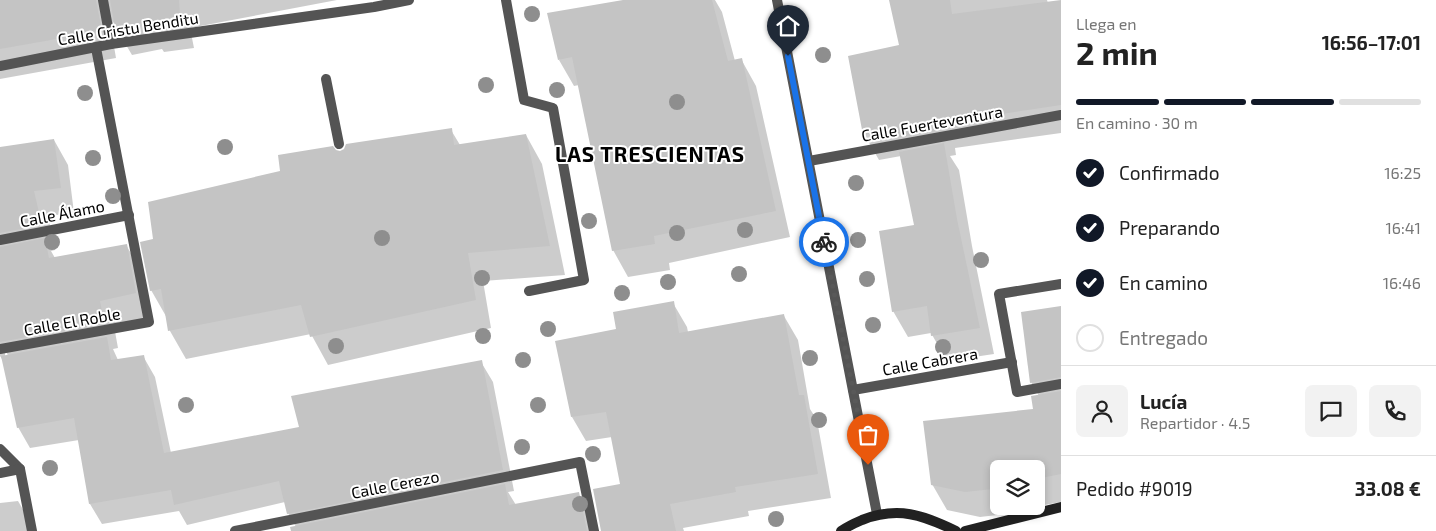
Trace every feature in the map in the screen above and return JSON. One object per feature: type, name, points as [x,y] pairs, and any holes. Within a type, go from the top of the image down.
[{"type":"main road","points":[[965,531],[1061,507]]},
{"type":"main road","points":[[842,531],[847,526],[877,514],[898,512],[912,514],[956,531]]},
{"type":"street","points":[[102,0],[111,44]]},
{"type":"street","name":"Calle Cristu Benditu","points":[[0,66],[111,44],[410,0]]},
{"type":"street","points":[[506,0],[524,100],[553,108],[584,280],[529,291]]},
{"type":"street","points":[[777,0],[877,514]]},
{"type":"street","points":[[96,48],[129,215]]},
{"type":"street","points":[[326,79],[338,144]]},
{"type":"street","name":"Calle Fuerteventura","points":[[809,161],[1061,115]]},
{"type":"street","name":"Calle Álamo","points":[[0,240],[129,215]]},
{"type":"street","name":"Calle El Roble","points":[[0,349],[149,322],[129,215]]},
{"type":"street","points":[[1061,284],[999,294],[1017,392],[1061,384]]},
{"type":"street","name":"Calle Cabrera","points":[[853,390],[1012,362]]},
{"type":"street","points":[[0,449],[20,469],[32,531]]},
{"type":"street","name":"Calle Cerezo","points":[[235,531],[580,462],[594,531]]},
{"type":"street","points":[[0,473],[20,469]]},
{"type":"building","points":[[0,0],[96,0],[102,31],[0,49]]},
{"type":"building","points":[[110,0],[179,0],[180,16],[115,28]]},
{"type":"building","points":[[623,0],[712,0],[728,61],[742,58],[776,211],[654,236],[655,244],[612,251],[572,57],[558,60],[547,13]]},
{"type":"building","points":[[889,0],[950,0],[952,14],[1061,0],[1061,105],[941,123],[942,130],[896,138],[894,130],[863,135],[848,56],[899,45]]},
{"type":"building","points":[[452,128],[454,145],[526,134],[550,246],[468,253],[476,300],[310,337],[301,305],[168,331],[161,289],[150,291],[140,242],[153,239],[148,202],[280,171],[278,155],[333,146],[336,150],[340,151],[344,149],[346,144]]},
{"type":"building","points":[[54,139],[61,188],[34,191],[42,225],[0,233],[0,147]]},
{"type":"building","points":[[944,143],[957,219],[980,328],[931,336],[927,306],[892,312],[879,231],[914,225],[899,152]]},
{"type":"building","points":[[45,238],[49,258],[127,244],[136,293],[100,301],[104,323],[0,342],[0,247]]},
{"type":"building","points":[[674,301],[679,333],[784,314],[799,395],[804,395],[818,474],[735,487],[736,492],[670,504],[676,531],[601,531],[593,489],[620,484],[606,412],[571,417],[555,341],[616,329],[613,312]]},
{"type":"building","points":[[1061,306],[1061,377],[1030,383],[1021,312]]},
{"type":"building","points":[[107,337],[111,360],[144,355],[164,453],[299,427],[291,396],[482,360],[503,470],[287,514],[279,481],[174,505],[171,490],[89,504],[74,418],[17,428],[1,356]]},
{"type":"building","points":[[1061,391],[1061,474],[1045,477],[1045,460],[990,460],[990,489],[965,492],[931,485],[923,421],[1033,409],[1031,396]]},
{"type":"building","points":[[505,484],[509,505],[579,492],[587,531],[291,531],[290,527]]},
{"type":"way so far","points":[[824,242],[868,465]]},
{"type":"district","name":"LAS TRESCIENTAS","points":[[650,153]]},
{"type":"route","points":[[788,56],[824,242]]}]
